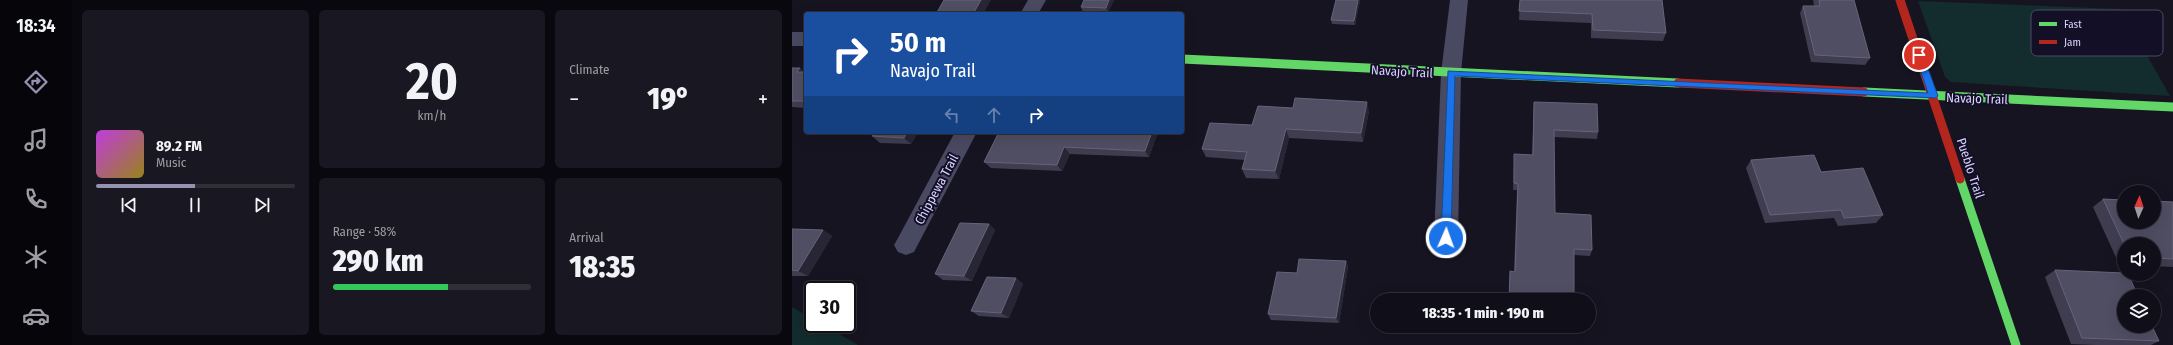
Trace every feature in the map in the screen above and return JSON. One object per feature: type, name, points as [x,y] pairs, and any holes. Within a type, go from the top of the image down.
[{"type":"street","points":[[1030,12],[1037,0]]},
{"type":"street","points":[[1446,238],[1451,73],[1459,0]]},
{"type":"street","name":"Pueblo Trail","points":[[1900,0],[2016,345]]},
{"type":"street","points":[[792,39],[804,39]]},
{"type":"street","name":"Navajo Trail","points":[[1184,59],[1933,96],[2173,106]]},
{"type":"street","name":"Chippewa Trail","points":[[906,246],[965,134]]},
{"type":"green space","points":[[1918,1],[2121,9],[2031,10],[2031,56],[2147,56],[2170,96],[1951,82],[1945,77]]},
{"type":"green space","points":[[792,307],[804,314],[804,333],[837,333],[858,345],[792,345]]},
{"type":"building","points":[[944,0],[981,0],[974,12],[937,12]]},
{"type":"building","points":[[1084,0],[1109,0],[1106,8],[1081,7]]},
{"type":"building","points":[[1336,0],[1358,0],[1354,21],[1331,20]]},
{"type":"building","points":[[1520,0],[1662,0],[1666,33],[1593,30],[1592,14],[1519,11]]},
{"type":"building","points":[[1819,0],[1854,0],[1870,58],[1815,55],[1803,6],[1820,6]]},
{"type":"building","points":[[792,68],[800,68],[797,72],[804,72],[804,101],[792,101]]},
{"type":"building","points":[[1295,98],[1367,102],[1361,133],[1286,129],[1275,171],[1242,169],[1247,152],[1202,149],[1210,123],[1252,125],[1258,106],[1293,108]]},
{"type":"building","points":[[1534,102],[1597,104],[1598,132],[1554,130],[1555,213],[1591,215],[1592,250],[1574,249],[1574,293],[1509,293],[1510,271],[1515,272],[1518,184],[1514,183],[1514,154],[1533,155]]},
{"type":"building","points":[[874,134],[906,134],[904,138],[872,136]]},
{"type":"building","points":[[998,134],[1151,134],[1145,151],[1064,147],[1057,165],[984,162]]},
{"type":"building","points":[[1814,155],[1821,172],[1863,168],[1883,215],[1844,218],[1841,210],[1770,215],[1751,160]]},
{"type":"building","points":[[2103,199],[2117,200],[2117,229]]},
{"type":"building","points":[[2161,201],[2173,202],[2173,259],[2161,258],[2161,237],[2121,237],[2117,229],[2161,229]]},
{"type":"building","points":[[960,223],[989,224],[964,276],[935,274]]},
{"type":"building","points":[[792,229],[823,230],[798,271],[792,270]]},
{"type":"building","points":[[1299,259],[1346,261],[1336,318],[1268,314],[1277,272],[1297,273]]},
{"type":"building","points":[[2055,270],[2117,273],[2117,281],[2131,281],[2135,289],[2117,289],[2117,333],[2155,333],[2159,341],[2082,338]]},
{"type":"building","points":[[987,277],[1016,278],[1001,313],[971,311]]},
{"type":"traffic: fast","points":[[1184,59],[1678,83]]},
{"type":"traffic: fast","points":[[1864,92],[2173,107]]},
{"type":"traffic: fast","points":[[1960,179],[2016,345]]},
{"type":"traffic: jam","points":[[1900,0],[1960,179]]},
{"type":"traffic: jam","points":[[1678,83],[1864,92]]},
{"type":"route","points":[[1446,238],[1451,73],[1933,96],[1919,55]]}]
